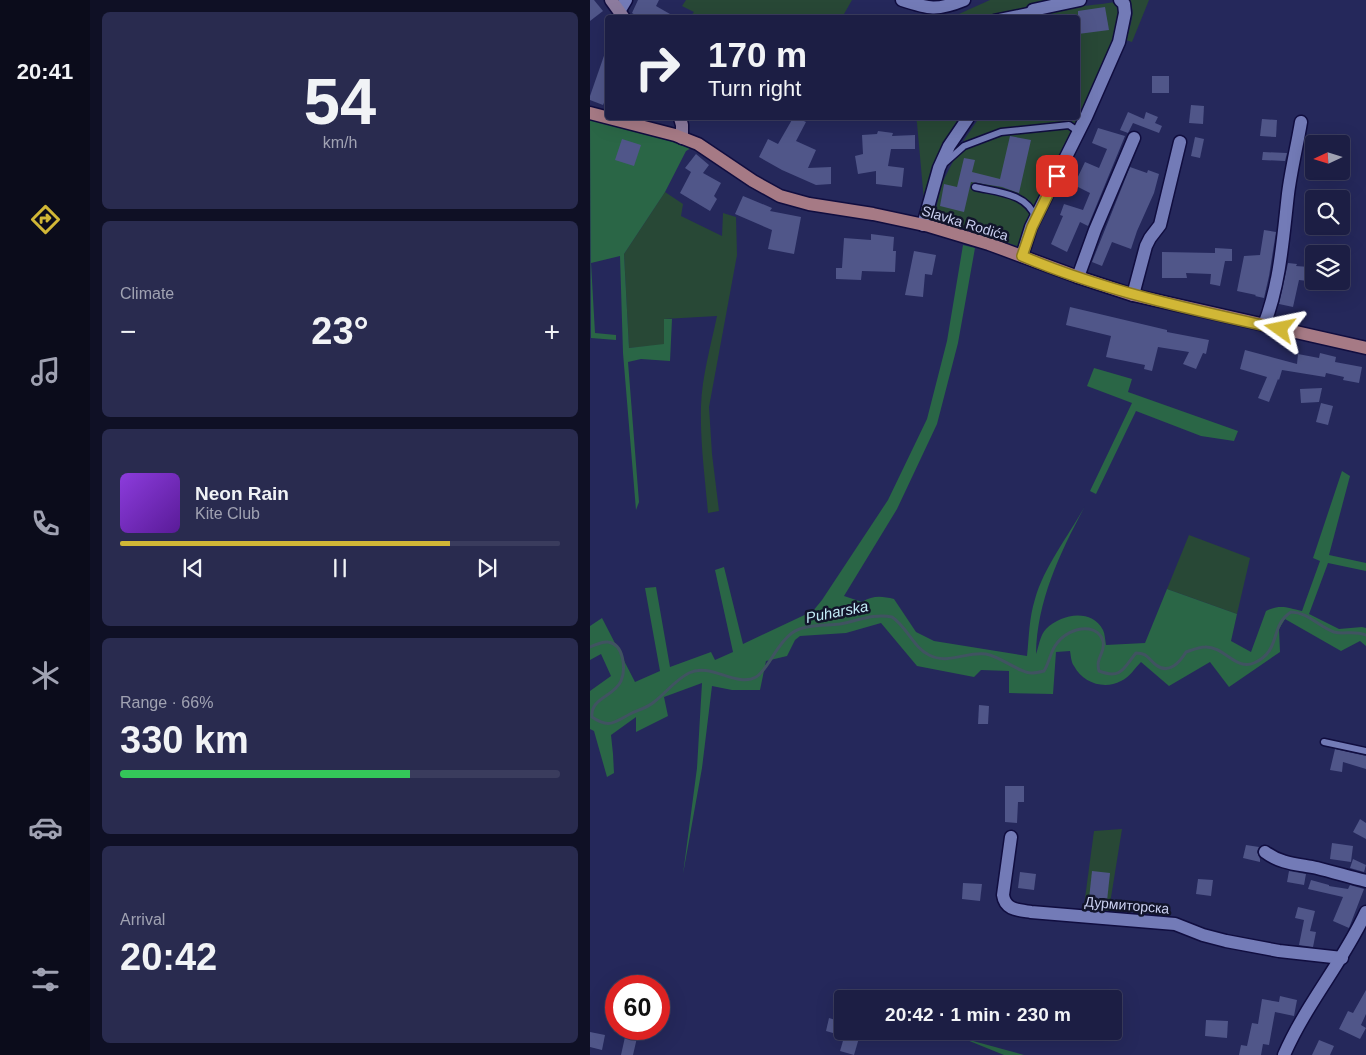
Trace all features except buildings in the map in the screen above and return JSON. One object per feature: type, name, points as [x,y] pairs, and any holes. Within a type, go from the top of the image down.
[{"type":"main road","name":"Slavka Rodića","points":[[590,113],[605,117]]},
{"type":"main road","name":"Slavka Rodića","points":[[616,120],[698,144],[753,181],[780,196],[817,206],[923,224],[1133,295],[1366,348]]},
{"type":"main road","points":[[681,120],[682,138]]},
{"type":"street","points":[[911,1],[937,9],[964,0]]},
{"type":"street","points":[[1031,14],[1080,0]]},
{"type":"street","points":[[1022,256],[1035,220],[1079,132],[1120,42],[1125,13],[1124,4],[1120,0]]},
{"type":"street","points":[[923,224],[939,168],[949,146],[967,120]]},
{"type":"street","points":[[1264,325],[1270,311],[1279,264],[1301,122]]},
{"type":"street","points":[[1078,277],[1095,230],[1134,138]]},
{"type":"street","points":[[1133,295],[1146,246],[1160,225],[1180,142]]},
{"type":"street","name":"Дурмиторска","points":[[1011,838],[1003,895],[1004,901],[1011,908],[1031,912],[1175,924],[1203,935],[1226,941],[1279,951],[1342,958]]},
{"type":"street","points":[[1265,852],[1287,863],[1366,881]]},
{"type":"street","points":[[1284,1055],[1294,1033],[1314,999],[1356,934],[1366,912]]},
{"type":"lane","points":[[939,168],[964,146],[1001,132],[1069,125],[1079,132]]},
{"type":"lane","points":[[975,187],[1019,198],[1032,210],[1035,220]]},
{"type":"lane","points":[[1324,742],[1366,751]]},
{"type":"green space","points":[[686,0],[852,0],[844,14],[848,15],[692,15],[694,12],[682,6]]},
{"type":"green space","points":[[990,0],[1058,0],[1031,11],[1009,15],[957,15]]},
{"type":"green space","points":[[1130,0],[1149,0],[1132,42],[1126,40],[1132,15]]},
{"type":"green space","points":[[1115,2],[1126,14],[1080,119],[1080,15],[1049,15],[1067,9]]},
{"type":"green space","points":[[590,120],[693,147],[686,151],[665,192],[624,254],[629,348],[664,344],[664,319],[672,319],[670,361],[641,359],[628,362],[639,502],[636,510],[623,353],[620,256],[591,263],[595,333],[616,335],[616,340],[591,338]]},
{"type":"green space","points":[[916,120],[965,120],[925,212]]},
{"type":"green space","points":[[978,120],[1079,120],[1023,248],[934,219],[941,185],[964,140]]},
{"type":"green space","points":[[665,192],[683,204],[681,216],[722,236],[723,213],[736,217],[737,255],[709,407],[712,454],[719,511],[708,513],[702,446],[701,406],[705,372],[717,316],[664,319],[664,345],[629,348],[624,254]]},
{"type":"green space","points":[[963,245],[975,248],[958,343],[937,424],[897,509],[844,596],[862,602],[878,597],[894,599],[916,632],[934,641],[1027,656],[1029,628],[1039,587],[1044,575],[1085,506],[1059,559],[1045,596],[1037,634],[1036,654],[1041,637],[1046,629],[1060,620],[1076,616],[1091,618],[1098,623],[1104,632],[1106,645],[1145,643],[1167,589],[1237,614],[1231,641],[1251,652],[1266,611],[1280,607],[1302,611],[1320,561],[1313,558],[1342,471],[1350,476],[1329,555],[1366,563],[1366,571],[1328,563],[1309,614],[1339,629],[1366,628],[1366,646],[1360,641],[1341,651],[1285,619],[1279,629],[1280,652],[1229,687],[1210,662],[1169,686],[1141,662],[1124,680],[1114,684],[1101,685],[1088,681],[1078,672],[1072,663],[1070,651],[1056,652],[1053,694],[1009,693],[1009,671],[981,670],[974,677],[917,666],[881,623],[846,633],[800,636],[795,640],[787,656],[766,661],[760,690],[732,690],[712,686],[702,768],[683,874],[697,768],[702,683],[664,697],[668,716],[636,732],[636,717],[611,735],[614,773],[607,777],[594,731],[590,729],[590,691],[611,676],[601,654],[590,660],[590,626],[602,618],[635,682],[660,671],[645,588],[656,587],[670,667],[711,652],[715,660],[733,652],[715,570],[724,567],[743,644],[813,611],[888,500],[927,419],[947,341]]},
{"type":"green space","points":[[1094,368],[1132,379],[1128,392],[1238,431],[1234,441],[1201,436],[1136,411],[1096,494],[1090,491],[1132,403],[1087,386]]},
{"type":"green space","points":[[1189,535],[1250,558],[1237,614],[1167,589]]},
{"type":"green space","points":[[1122,829],[1108,916],[1083,913],[1094,831]]},
{"type":"green space","points":[[967,1040],[1024,1055],[1004,1055]]},
{"type":"waterway","name":"Puharska","points":[[590,647],[608,642],[617,647],[622,658],[623,676],[621,681],[613,691],[598,701],[592,711],[592,717],[598,721],[612,723],[651,704],[679,679],[689,673],[697,670],[706,671],[732,678],[749,680],[761,673],[781,643],[797,630],[872,617],[892,617],[923,651],[936,658],[943,659],[972,654],[986,654],[992,655],[1027,673],[1044,671],[1053,649],[1061,638],[1079,629],[1096,631],[1101,636],[1104,645],[1098,662],[1099,671],[1113,674],[1122,671],[1136,653],[1145,655],[1156,665],[1165,669],[1174,666],[1186,652],[1203,647],[1218,650],[1241,664],[1248,665],[1254,663],[1269,652],[1280,624],[1291,612],[1303,614],[1334,632],[1366,635]]},
{"type":"route","points":[[1057,176],[1032,227],[1022,256],[1133,295],[1280,329]]}]
